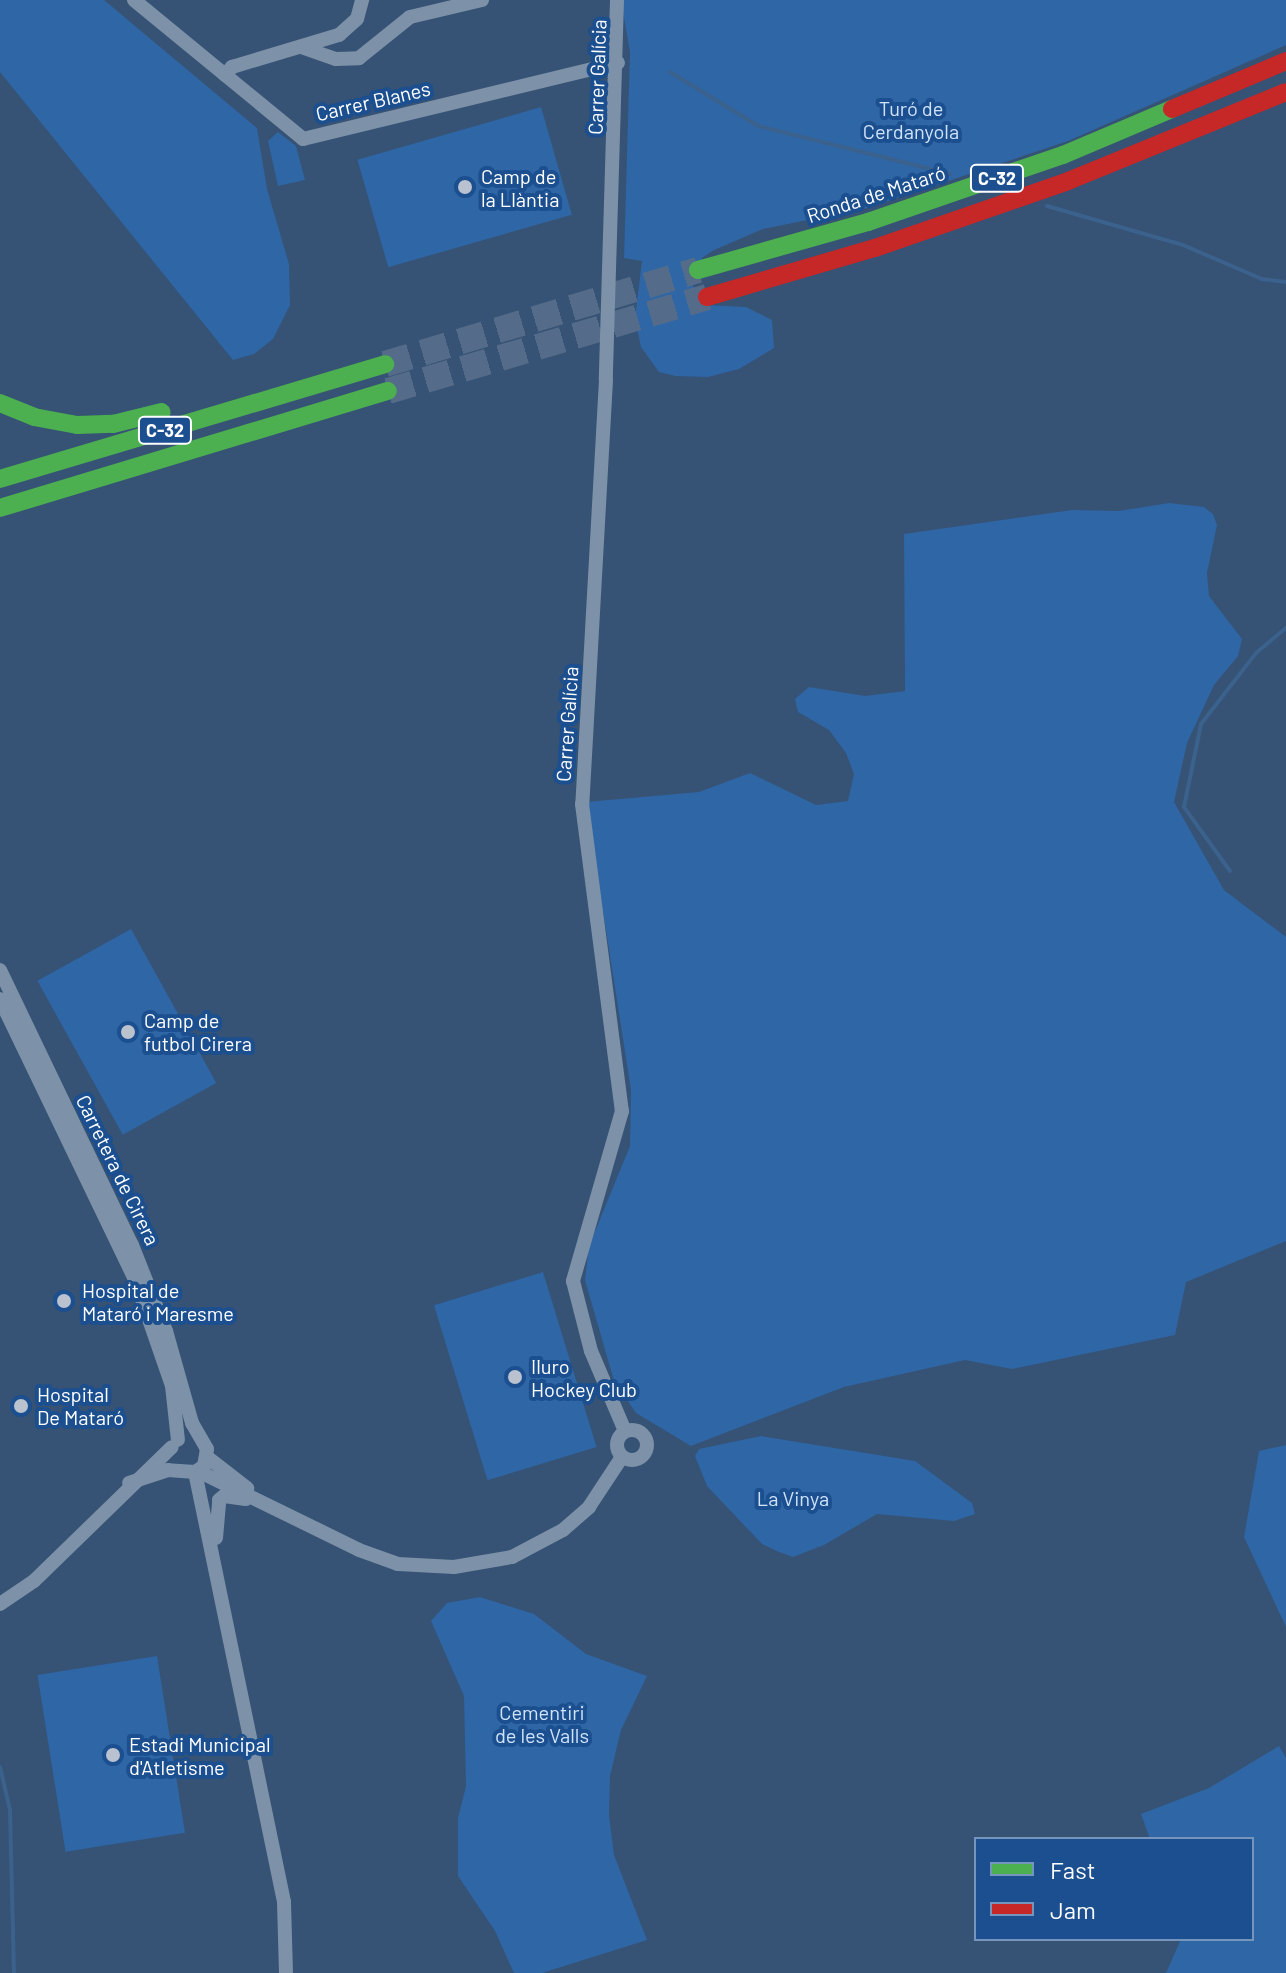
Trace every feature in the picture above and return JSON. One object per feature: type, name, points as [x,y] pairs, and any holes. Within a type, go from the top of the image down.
[{"type":"highway","name":"Ronda de Mataró","points":[[698,270],[868,222],[1063,155],[1286,61]]},
{"type":"highway","name":"C-32","points":[[707,297],[875,248],[1068,181],[1286,92]]},
{"type":"highway","name":"C-32","points":[[0,479],[385,364]]},
{"type":"highway","points":[[0,403],[49,421],[101,425],[227,396],[331,381]]},
{"type":"highway","name":"C-32","points":[[0,508],[388,391]]},
{"type":"highway","points":[[0,524],[237,446],[292,421]]},
{"type":"street","name":"Carrer Blanes","points":[[134,0],[303,139],[618,63]]},
{"type":"street","points":[[225,75],[232,67],[347,30],[362,0]]},
{"type":"street","points":[[301,47],[336,59],[359,58],[399,23],[436,5],[482,0]]},
{"type":"street","name":"Carrer Galícia","points":[[615,2],[618,63],[582,804],[622,1111],[573,1281],[591,1351],[625,1431]]},
{"type":"street","name":"Carretera de Cirera","points":[[0,970],[138,1259],[199,1439]]},
{"type":"street","name":"Carretera de Cirera","points":[[0,999],[135,1279],[172,1386],[175,1444]]},
{"type":"street","points":[[129,1483],[179,1470],[196,1471],[398,1564],[443,1567],[491,1563],[563,1530],[604,1489],[622,1457],[617,1442],[625,1431],[640,1432],[647,1448],[638,1459],[622,1457]]},
{"type":"street","points":[[0,1604],[34,1581],[129,1483],[175,1444],[199,1439],[207,1457],[270,1505]]},
{"type":"street","points":[[175,1444],[171,1459],[179,1470]]},
{"type":"street","points":[[207,1457],[196,1471],[284,1902],[286,1973]]},
{"type":"street","points":[[218,1577],[219,1500],[231,1496],[270,1505]]},
{"type":"green space","points":[[0,0],[104,0],[257,128],[267,189],[289,264],[290,305],[273,339],[254,354],[233,360],[0,72]]},
{"type":"green space","name":"Turó de Cerdanyola","points":[[621,0],[1286,0],[1286,45],[1068,141],[867,208],[763,229],[714,250],[702,258],[692,282],[696,296],[706,305],[746,307],[772,320],[774,348],[739,369],[708,377],[675,376],[659,372],[641,347],[635,318],[642,261],[624,258],[630,52]]},
{"type":"green space","name":"Camp de la Llàntia","points":[[541,107],[572,215],[388,267],[357,160]]},
{"type":"green space","points":[[278,132],[296,146],[305,180],[278,186],[268,141]]},
{"type":"green space","points":[[1169,503],[1204,507],[1213,514],[1217,525],[1207,573],[1209,596],[1242,639],[1238,656],[1214,685],[1187,743],[1174,802],[1224,890],[1286,937],[1286,1241],[1186,1282],[1175,1335],[1012,1369],[965,1360],[844,1387],[691,1446],[636,1413],[614,1381],[585,1280],[589,1246],[630,1146],[631,1090],[586,802],[699,792],[750,773],[816,805],[848,801],[854,774],[846,753],[829,730],[798,712],[795,699],[809,687],[865,696],[905,691],[904,534],[1072,510],[1119,511]]},
{"type":"green space","name":"Camp de futbol Cirera","points":[[131,929],[216,1083],[123,1135],[37,981]]},
{"type":"green space","name":"Iluro Hockey Club","points":[[543,1272],[597,1447],[487,1480],[434,1305]]},
{"type":"green space","name":"La Vinya","points":[[761,1436],[915,1461],[972,1503],[975,1514],[954,1521],[877,1514],[824,1545],[793,1557],[779,1552],[762,1544],[707,1486],[695,1456],[699,1449]]},
{"type":"green space","points":[[1286,1445],[1286,1627],[1244,1537],[1259,1451]]},
{"type":"green space","name":"Cementiri de les Valls","points":[[480,1597],[534,1614],[586,1654],[647,1676],[621,1730],[610,1776],[609,1815],[614,1855],[647,1940],[542,1973],[514,1973],[495,1931],[458,1876],[458,1818],[466,1786],[464,1696],[431,1621],[447,1603]]},
{"type":"green space","name":"Estadi Municipal d'Atletisme","points":[[157,1656],[185,1833],[65,1852],[37,1675]]},
{"type":"green space","points":[[1279,1746],[1286,1758],[1286,1973],[1166,1973],[1180,1941],[1254,1941],[1254,1837],[1149,1837],[1141,1814],[1209,1788]]},
{"type":"waterway","points":[[670,72],[758,126],[950,174]]},
{"type":"waterway","points":[[1047,206],[1183,245],[1262,279],[1286,282]]},
{"type":"waterway","points":[[1230,871],[1184,807],[1201,724],[1256,653],[1286,628]]},
{"type":"waterway","points":[[0,1767],[10,1810],[14,1973]]},
{"type":"tunnel","points":[[385,364],[698,270]]},
{"type":"tunnel","points":[[388,391],[707,297]]},
{"type":"traffic: fast","points":[[698,270],[868,222],[1063,155],[1172,109]]},
{"type":"traffic: fast","points":[[0,479],[385,364]]},
{"type":"traffic: fast","points":[[0,508],[388,391]]},
{"type":"traffic: fast","points":[[0,403],[34,417],[77,425],[113,424],[162,412]]},
{"type":"traffic: jam","points":[[1172,109],[1286,61]]},
{"type":"traffic: jam","points":[[707,297],[875,248],[1068,181],[1286,92]]},
{"type":"place","name":"Camp de la Llàntia","points":[[465,187]]},
{"type":"place","name":"Camp de futbol Cirera","points":[[128,1032]]},
{"type":"place","name":"Hospital de Mataró i Maresme","points":[[64,1301]]},
{"type":"place","name":"Iluro Hockey Club","points":[[515,1377]]},
{"type":"place","name":"Hospital De Mataró","points":[[21,1406]]},
{"type":"place","name":"Estadi Municipal d'Atletisme","points":[[113,1755]]}]
